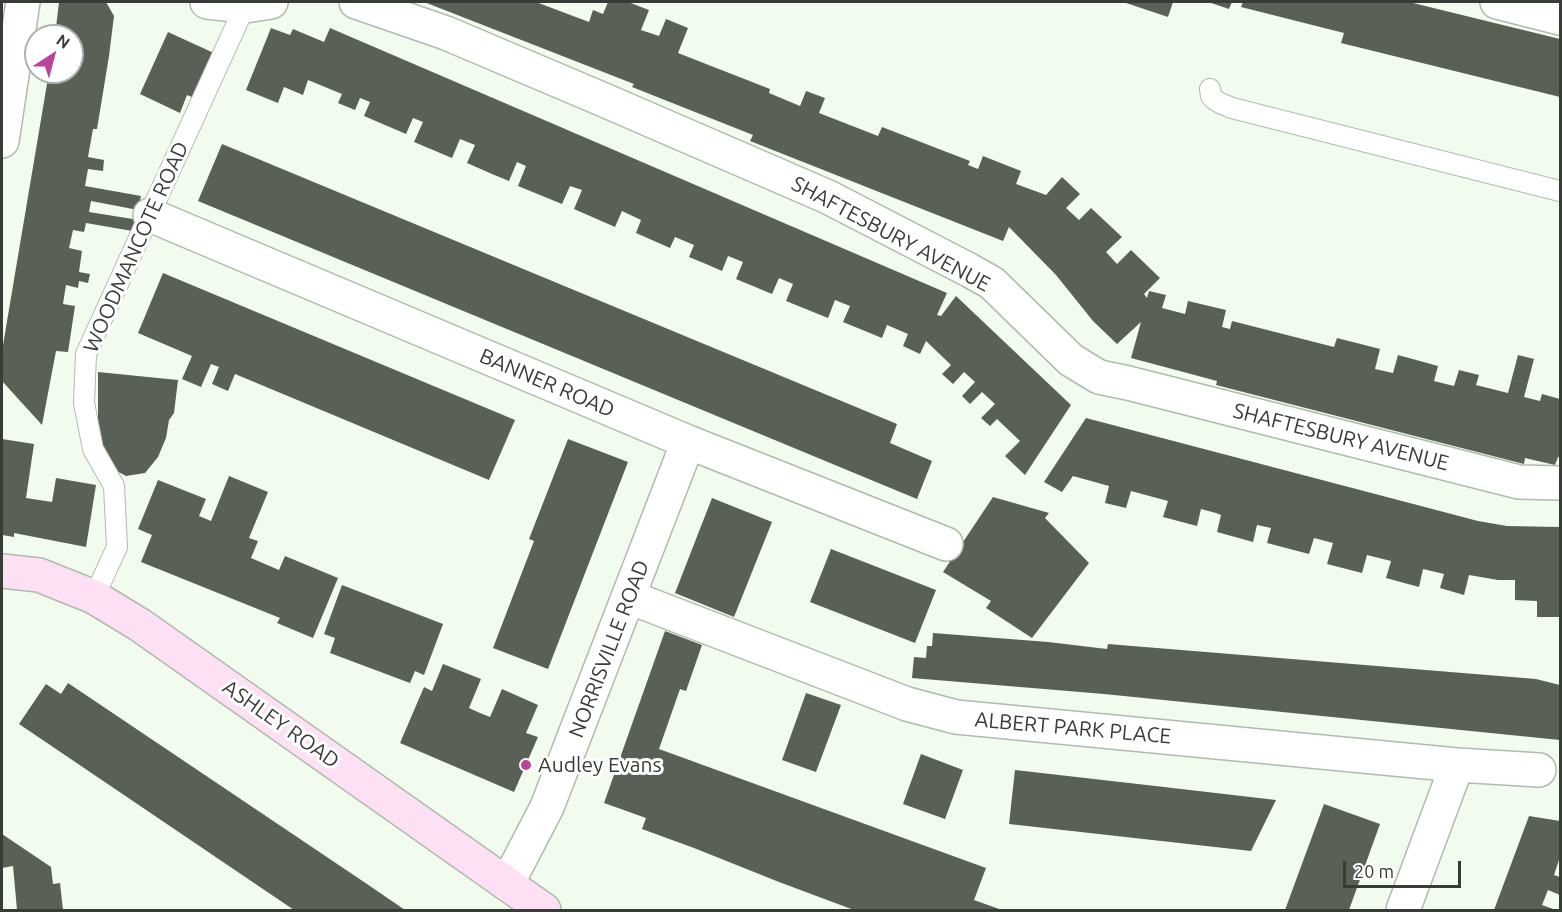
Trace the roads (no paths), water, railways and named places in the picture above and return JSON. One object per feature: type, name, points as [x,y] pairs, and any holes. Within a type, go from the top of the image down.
[{"type":"main road","name":"ASHLEY ROAD","points":[[2,571],[39,575],[94,597],[140,625],[544,910]]},
{"type":"street","points":[[2,141],[23,2]]},
{"type":"street","points":[[207,2],[258,4]]},
{"type":"street","name":"SHAFTESBURY AVENUE","points":[[356,2],[447,33],[828,197],[992,283],[1071,360],[1100,377],[1520,482],[1560,483]]},
{"type":"street","points":[[1497,2],[1560,18]]},
{"type":"street","name":"BANNER ROAD","points":[[150,216],[687,442],[946,544]]},
{"type":"street","name":"NORRISVILLE ROAD","points":[[507,884],[547,807],[687,442]]},
{"type":"street","name":"ALBERT PARK PLACE","points":[[629,597],[907,704],[956,717],[1456,765],[1539,770]]},
{"type":"street","points":[[1403,910],[1456,765]]},
{"type":"lane","name":"WOODMANCOTE ROAD","points":[[94,597],[117,547],[114,486],[93,448],[84,403],[86,354],[150,216],[258,4]]},
{"type":"lane","points":[[1210,89],[1211,96],[1215,100],[1232,108],[1560,191]]},
{"type":"place","name":"Audley Evans","points":[[526,765]]}]
